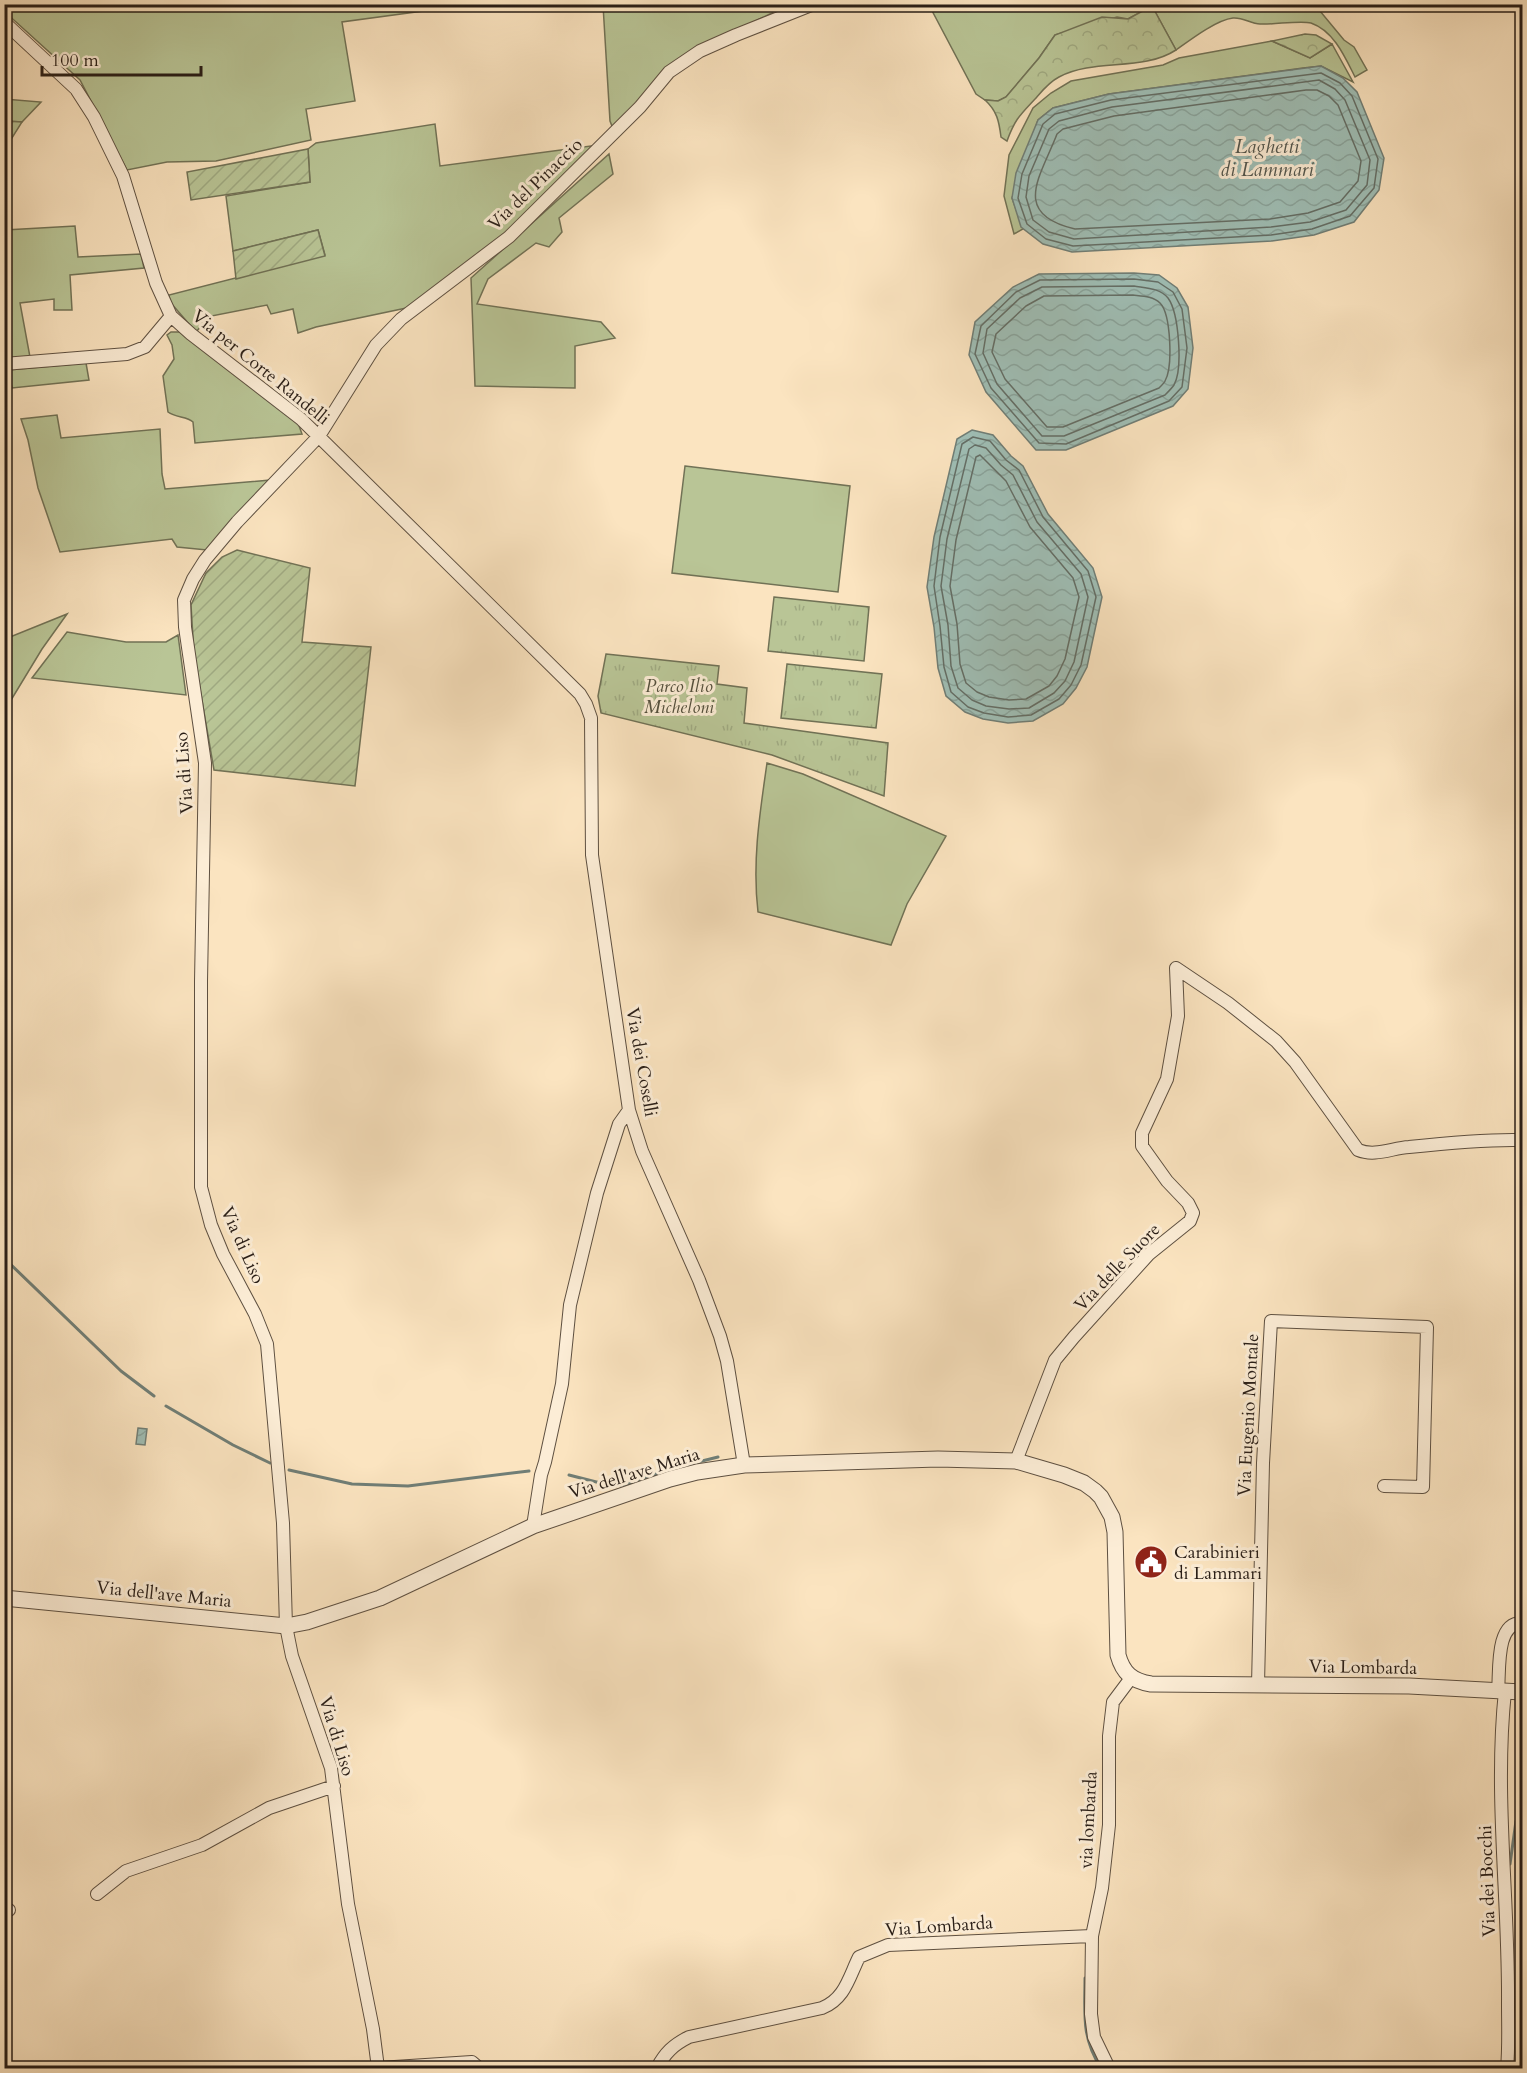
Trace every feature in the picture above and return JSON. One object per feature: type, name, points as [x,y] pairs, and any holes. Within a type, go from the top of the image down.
[{"type":"street","name":"Via del Pinaccio","points":[[319,436],[376,345],[401,319],[509,237],[640,107],[669,72],[709,47],[814,4]]},
{"type":"street","name":"Via per Corte Randelli","points":[[4,22],[76,89],[94,117],[123,176],[156,283],[171,316],[301,419],[319,436],[580,694],[591,718]]},
{"type":"street","points":[[4,364],[127,354],[146,346],[171,316]]},
{"type":"street","name":"Via di Liso","points":[[319,436],[237,522],[205,560],[184,600],[185,627],[205,763],[201,993],[201,1187],[211,1226],[255,1314],[267,1344],[283,1523],[286,1626],[292,1656],[331,1768],[348,1904],[373,2029],[378,2068]]},
{"type":"street","name":"Via dei Coselli","points":[[591,718],[592,855],[629,1110],[642,1151],[699,1280],[720,1336],[729,1370],[744,1465]]},
{"type":"street","name":"Via delle Suore","points":[[1016,1461],[1055,1360],[1149,1254],[1190,1221],[1193,1213],[1188,1203],[1167,1181],[1142,1146],[1142,1133],[1167,1079],[1179,1016],[1176,968],[1228,1003],[1276,1041],[1295,1062],[1358,1150],[1376,1153],[1406,1147],[1522,1140]]},
{"type":"street","points":[[533,1526],[541,1475],[562,1384],[570,1305],[597,1193],[619,1124],[629,1110]]},
{"type":"street","name":"Via Eugenio Montale","points":[[1258,1685],[1263,1463],[1271,1322],[1427,1328],[1423,1487],[1384,1486]]},
{"type":"street","name":"Via dell'ave Maria","points":[[4,1598],[286,1626],[339,1613],[380,1598],[533,1526],[697,1472],[744,1465],[999,1459],[1016,1461],[1084,1483],[1101,1497],[1106,1505],[1112,1517],[1115,1532],[1118,1655],[1122,1668],[1131,1678]]},
{"type":"street","name":"Via dei Bocchi","points":[[1507,2068],[1509,1981],[1502,1813],[1503,1636],[1509,1627],[1522,1623]]},
{"type":"street","name":"Via Lombarda","points":[[1131,1678],[1151,1684],[1409,1686],[1522,1692]]},
{"type":"street","name":"via lombarda","points":[[1109,2068],[1094,2037],[1090,1970],[1092,1936],[1102,1888],[1109,1825],[1109,1736],[1113,1702],[1131,1678]]},
{"type":"street","points":[[97,1894],[126,1870],[202,1845],[269,1808],[334,1786]]},
{"type":"street","name":"Via Lombarda","points":[[657,2068],[663,2056],[673,2045],[688,2037],[810,2011],[831,2004],[840,1997],[860,1957],[888,1946],[1092,1936]]},
{"type":"street","points":[[1509,1981],[1522,1981]]},
{"type":"street","points":[[378,2068],[472,2062],[479,2068]]},
{"type":"green space","points":[[4,5],[468,5],[342,22],[355,101],[306,109],[311,140],[216,161],[167,162],[127,170],[80,80],[5,12]]},
{"type":"green space","points":[[603,5],[781,5],[772,13],[705,45],[616,127],[612,126],[610,121]]},
{"type":"green space","points":[[929,5],[1315,5],[1344,40],[1354,47],[1367,70],[1355,77],[1343,53],[1332,38],[1319,27],[1306,22],[1260,24],[1233,18],[1211,26],[1176,50],[1152,6],[1128,19],[1117,17],[1055,35],[1006,97],[998,101],[985,100],[976,94]]},
{"type":"green space","points":[[1152,6],[1176,50],[1148,61],[1088,68],[1059,77],[1046,87],[1015,122],[1007,141],[1001,137],[997,117],[985,100],[998,101],[1006,97],[1055,35],[1102,17],[1128,19]]},
{"type":"green space","points":[[1305,34],[1316,35],[1332,44],[1310,58],[1272,41]]},
{"type":"green space","points":[[1272,41],[1310,58],[1332,44],[1353,82],[1321,66],[1109,94],[1053,108],[1038,120],[1012,198],[1023,229],[1014,234],[1004,196],[1009,155],[1033,108],[1051,93],[1071,81],[1163,65],[1179,58]]},
{"type":"green space","points":[[4,99],[41,102],[22,122],[5,121]]},
{"type":"green space","points":[[4,121],[22,122],[5,149]]},
{"type":"green space","points":[[435,124],[440,166],[606,144],[505,240],[411,307],[316,327],[298,333],[293,309],[271,314],[267,305],[201,318],[202,325],[196,332],[170,302],[169,295],[325,255],[318,230],[233,251],[226,196],[310,182],[308,149],[316,143]]},
{"type":"green space","points":[[308,149],[310,182],[191,200],[187,172]]},
{"type":"green space","points":[[609,154],[613,174],[559,218],[562,232],[549,247],[536,243],[488,279],[477,304],[601,322],[615,338],[575,346],[575,388],[475,386],[471,278]]},
{"type":"green space","points":[[75,226],[78,257],[141,254],[144,268],[70,275],[72,310],[54,310],[54,299],[20,303],[30,357],[5,358],[5,230]]},
{"type":"green space","points":[[318,230],[325,256],[236,279],[233,251]]},
{"type":"green space","points":[[171,332],[180,332],[298,423],[302,434],[195,443],[193,422],[168,412],[163,376],[174,359],[172,345],[167,335]]},
{"type":"green space","points":[[86,363],[89,380],[12,388],[8,370]]},
{"type":"green space","points":[[57,415],[61,438],[160,429],[165,489],[271,480],[207,550],[177,547],[172,539],[60,552],[38,488],[21,419]]},
{"type":"green space","points":[[685,466],[850,486],[838,592],[672,573]]},
{"type":"green space","points":[[237,550],[310,568],[302,642],[371,647],[355,786],[214,770],[194,654],[191,605],[206,573],[222,557]]},
{"type":"green space","points":[[774,597],[869,607],[864,661],[768,651]]},
{"type":"green space","points":[[67,614],[42,649],[5,710],[5,639]]},
{"type":"green space","points":[[67,632],[126,642],[166,642],[178,635],[186,695],[32,678]]},
{"type":"green space","name":"Parco Ilio Micheloni","points":[[606,654],[719,666],[717,684],[747,688],[744,723],[888,743],[884,796],[772,755],[601,713],[598,696]]},
{"type":"green space","points":[[787,664],[882,674],[876,728],[781,718]]},
{"type":"green space","points":[[767,763],[803,774],[946,836],[907,904],[891,945],[758,912],[756,855]]},
{"type":"water","name":"Laghetti di Lammari","points":[[1321,66],[1343,78],[1357,92],[1384,158],[1379,190],[1354,222],[1314,235],[1272,241],[1072,252],[1043,244],[1021,227],[1012,198],[1016,173],[1038,120],[1053,108],[1109,94]]},
{"type":"water","points":[[1039,274],[1159,275],[1177,288],[1188,307],[1193,348],[1188,389],[1173,406],[1066,450],[1036,450],[986,392],[969,355],[975,322],[1013,287]]},
{"type":"water","points":[[972,430],[993,435],[1023,466],[1048,514],[1093,568],[1102,597],[1087,667],[1076,688],[1063,704],[1033,721],[1008,723],[983,719],[965,712],[946,696],[938,668],[927,587],[934,537],[957,439]]},
{"type":"water","points":[[138,1428],[147,1429],[145,1445],[136,1444]]},
{"type":"waterway","points":[[4,1258],[121,1371],[154,1396]]},
{"type":"waterway","points":[[166,1406],[233,1445],[270,1463]]},
{"type":"waterway","points":[[569,1475],[612,1486],[624,1485],[670,1469],[718,1457]]},
{"type":"waterway","points":[[289,1470],[352,1484],[408,1486],[529,1471]]},
{"type":"waterway","points":[[1510,1864],[1516,1821],[1522,1820]]},
{"type":"waterway","points":[[1085,1978],[1087,2035],[1101,2068]]},
{"type":"place","name":"Carabinieri di Lammari","points":[[1151,1562]]}]
